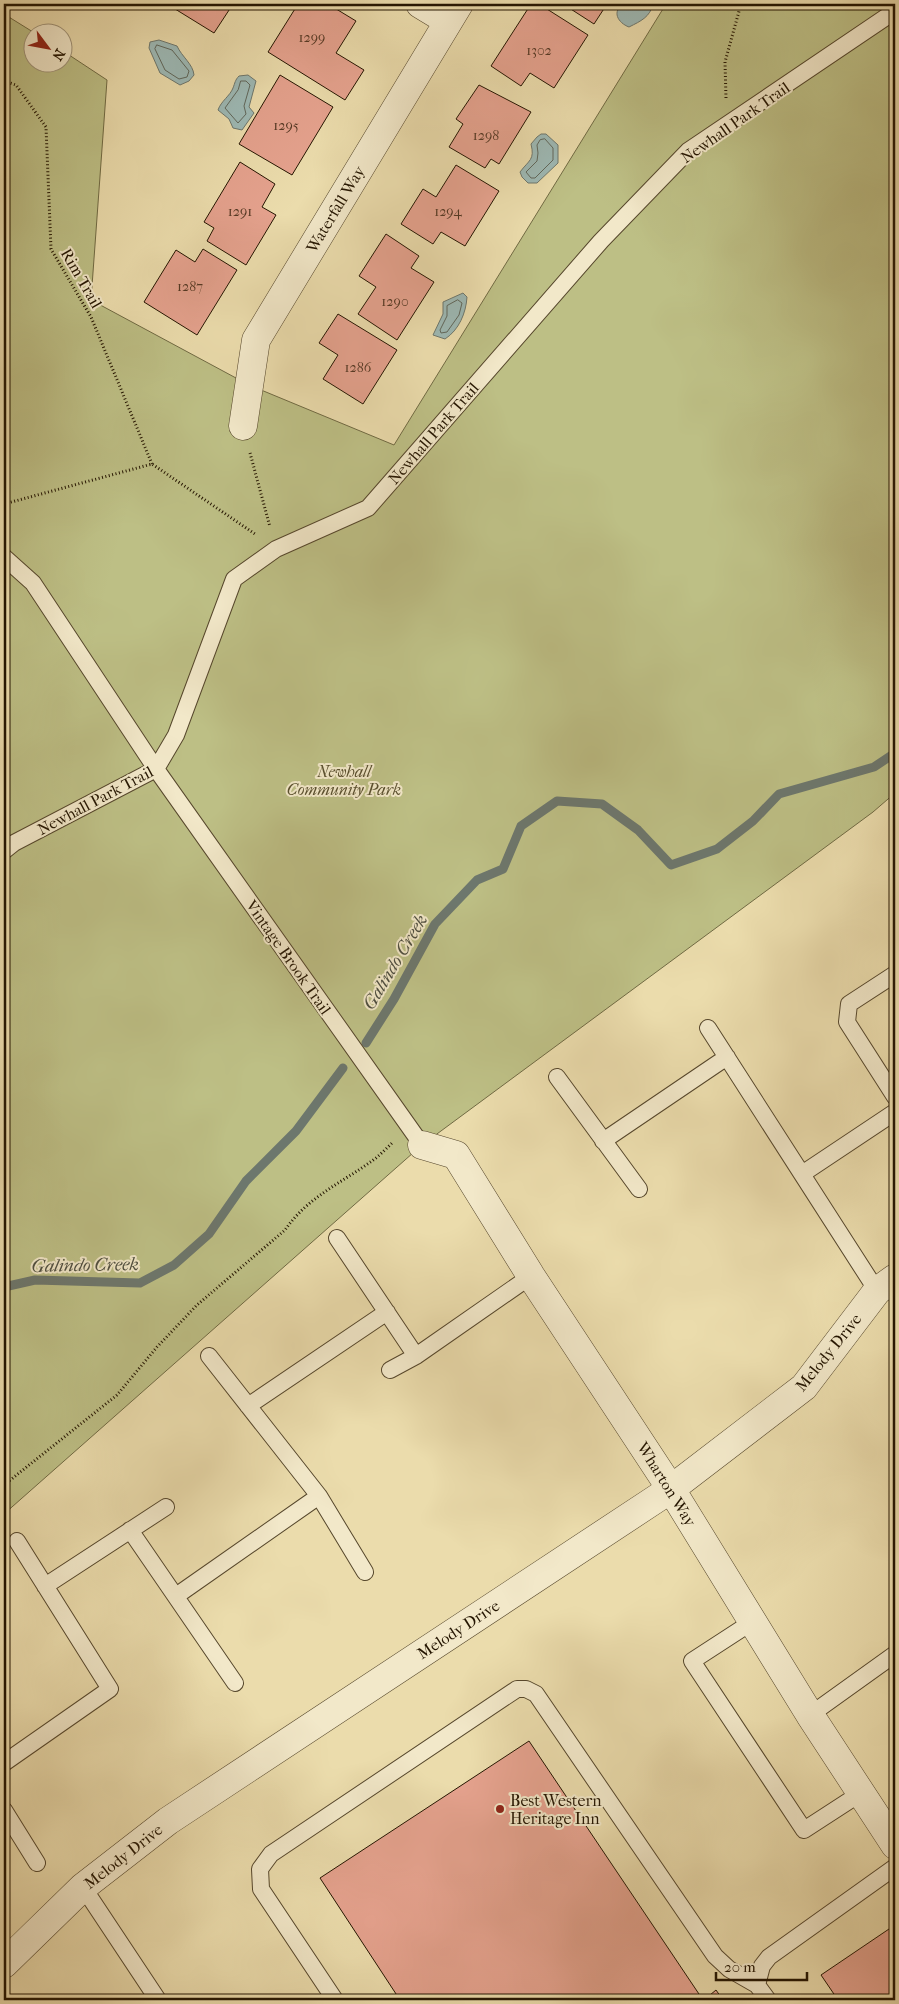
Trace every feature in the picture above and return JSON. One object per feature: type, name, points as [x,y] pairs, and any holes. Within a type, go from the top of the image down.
[{"type":"street","points":[[420,4],[453,12]]},
{"type":"street","name":"Waterfall Way","points":[[243,426],[256,340],[453,12]]},
{"type":"street","name":"Wharton Way","points":[[416,1137],[456,1155],[531,1276],[671,1489],[810,1715],[895,1845]]},
{"type":"street","name":"Melody Drive","points":[[4,1964],[83,1887],[168,1821],[671,1489],[804,1387],[886,1285]]},
{"type":"lane","name":"Newhall Park Trail","points":[[4,851],[156,769],[176,735],[234,579],[276,549],[368,508],[601,241],[688,151],[895,11]]},
{"type":"lane","name":"Vintage Brook Trail","points":[[4,557],[33,583],[156,769],[416,1137]]},
{"type":"lane","points":[[895,974],[850,1004],[847,1022],[895,1097]]},
{"type":"lane","points":[[708,1028],[802,1174],[886,1285]]},
{"type":"lane","points":[[603,1141],[727,1057]]},
{"type":"lane","points":[[557,1077],[639,1189]]},
{"type":"lane","points":[[802,1174],[895,1112]]},
{"type":"lane","points":[[337,1238],[416,1356]]},
{"type":"lane","points":[[390,1370],[416,1356],[531,1276]]},
{"type":"lane","points":[[248,1406],[387,1312]]},
{"type":"lane","points":[[208,1356],[319,1496],[365,1572]]},
{"type":"lane","points":[[176,1596],[319,1496]]},
{"type":"lane","points":[[45,1586],[166,1507]]},
{"type":"lane","points":[[130,1530],[235,1683]]},
{"type":"lane","points":[[4,1763],[110,1689],[17,1541]]},
{"type":"lane","points":[[752,1622],[692,1661],[804,1830],[861,1793]]},
{"type":"lane","points":[[810,1715],[895,1654]]},
{"type":"lane","points":[[335,2000],[261,1889],[260,1869],[271,1854],[279,1848],[517,1690],[526,1689],[536,1694],[715,1956],[729,1968],[758,1985],[768,2000]]},
{"type":"lane","points":[[4,1810],[37,1863]]},
{"type":"lane","points":[[758,1985],[762,1966],[769,1957],[895,1867]]},
{"type":"lane","points":[[83,1887],[158,2000]]},
{"type":"path","points":[[727,126],[725,62],[741,4]]},
{"type":"path","name":"Rim Trail","points":[[4,81],[16,85],[46,126],[51,249],[91,317],[152,464]]},
{"type":"path","points":[[243,426],[276,549]]},
{"type":"path","points":[[4,504],[152,464],[276,549]]},
{"type":"path","points":[[4,1485],[117,1395],[157,1347],[197,1305],[286,1230],[294,1217],[317,1196],[416,1137]]},
{"type":"green space","name":"Newhall Community Park","points":[[666,4],[895,4],[895,793],[873,812],[422,1145],[4,1514],[4,14],[22,25],[22,72],[72,72],[72,57],[107,80],[91,300],[249,385],[394,445]]},
{"type":"water","points":[[624,4],[653,4],[641,21],[629,27],[619,20],[617,13]]},
{"type":"water","points":[[159,40],[177,46],[193,71],[194,75],[189,81],[180,85],[160,73],[149,48],[150,42]]},
{"type":"water","points":[[248,75],[256,81],[249,107],[254,113],[242,130],[233,128],[229,119],[218,110],[232,91],[238,77]]},
{"type":"water","points":[[541,134],[546,134],[558,145],[558,163],[537,183],[528,183],[520,172],[532,157],[531,144]]},
{"type":"water","points":[[463,293],[467,297],[463,315],[458,326],[445,339],[433,335],[443,314],[443,302]]},
{"type":"building","points":[[167,4],[233,4],[214,33]]},
{"type":"building","points":[[298,4],[328,4],[356,21],[336,53],[364,70],[345,100],[268,52]]},
{"type":"building","points":[[531,4],[539,4],[588,35],[554,88],[530,73],[521,86],[491,66]]},
{"type":"building","points":[[563,4],[607,4],[594,24]]},
{"type":"building","points":[[280,75],[333,107],[292,175],[239,144]]},
{"type":"building","points":[[479,85],[531,112],[499,164],[491,159],[485,168],[449,147],[463,124],[456,119]]},
{"type":"building","points":[[240,162],[275,184],[262,207],[276,215],[246,265],[207,241],[214,228],[204,222]]},
{"type":"building","points":[[456,165],[499,191],[465,246],[441,232],[433,244],[401,224],[423,189],[436,197]]},
{"type":"building","points":[[386,234],[419,256],[411,268],[434,282],[397,340],[358,314],[376,287],[359,276]]},
{"type":"building","points":[[203,249],[237,270],[197,335],[144,302],[176,250],[195,262]]},
{"type":"building","points":[[338,314],[397,350],[363,404],[323,379],[338,355],[319,343]]},
{"type":"building","name":"Best Western Heritage Inn","points":[[529,1741],[703,2000],[400,2000],[320,1878]]},
{"type":"building","points":[[889,1929],[895,1937],[895,2000],[838,2000],[821,1975]]},
{"type":"building","points":[[716,1990],[723,2000],[704,2000]]},
{"type":"waterway","name":"Galindo Creek","points":[[366,1043],[394,999],[435,924],[477,880],[503,869],[521,826],[557,801],[602,804],[638,830],[671,865],[717,849],[753,821],[779,794],[874,767],[895,753]]},
{"type":"waterway","name":"Galindo Creek","points":[[4,1287],[35,1280],[140,1283],[174,1265],[209,1234],[246,1181],[296,1131],[343,1068]]},
{"type":"place","name":"Best Western Heritage Inn","points":[[500,1809]]}]
